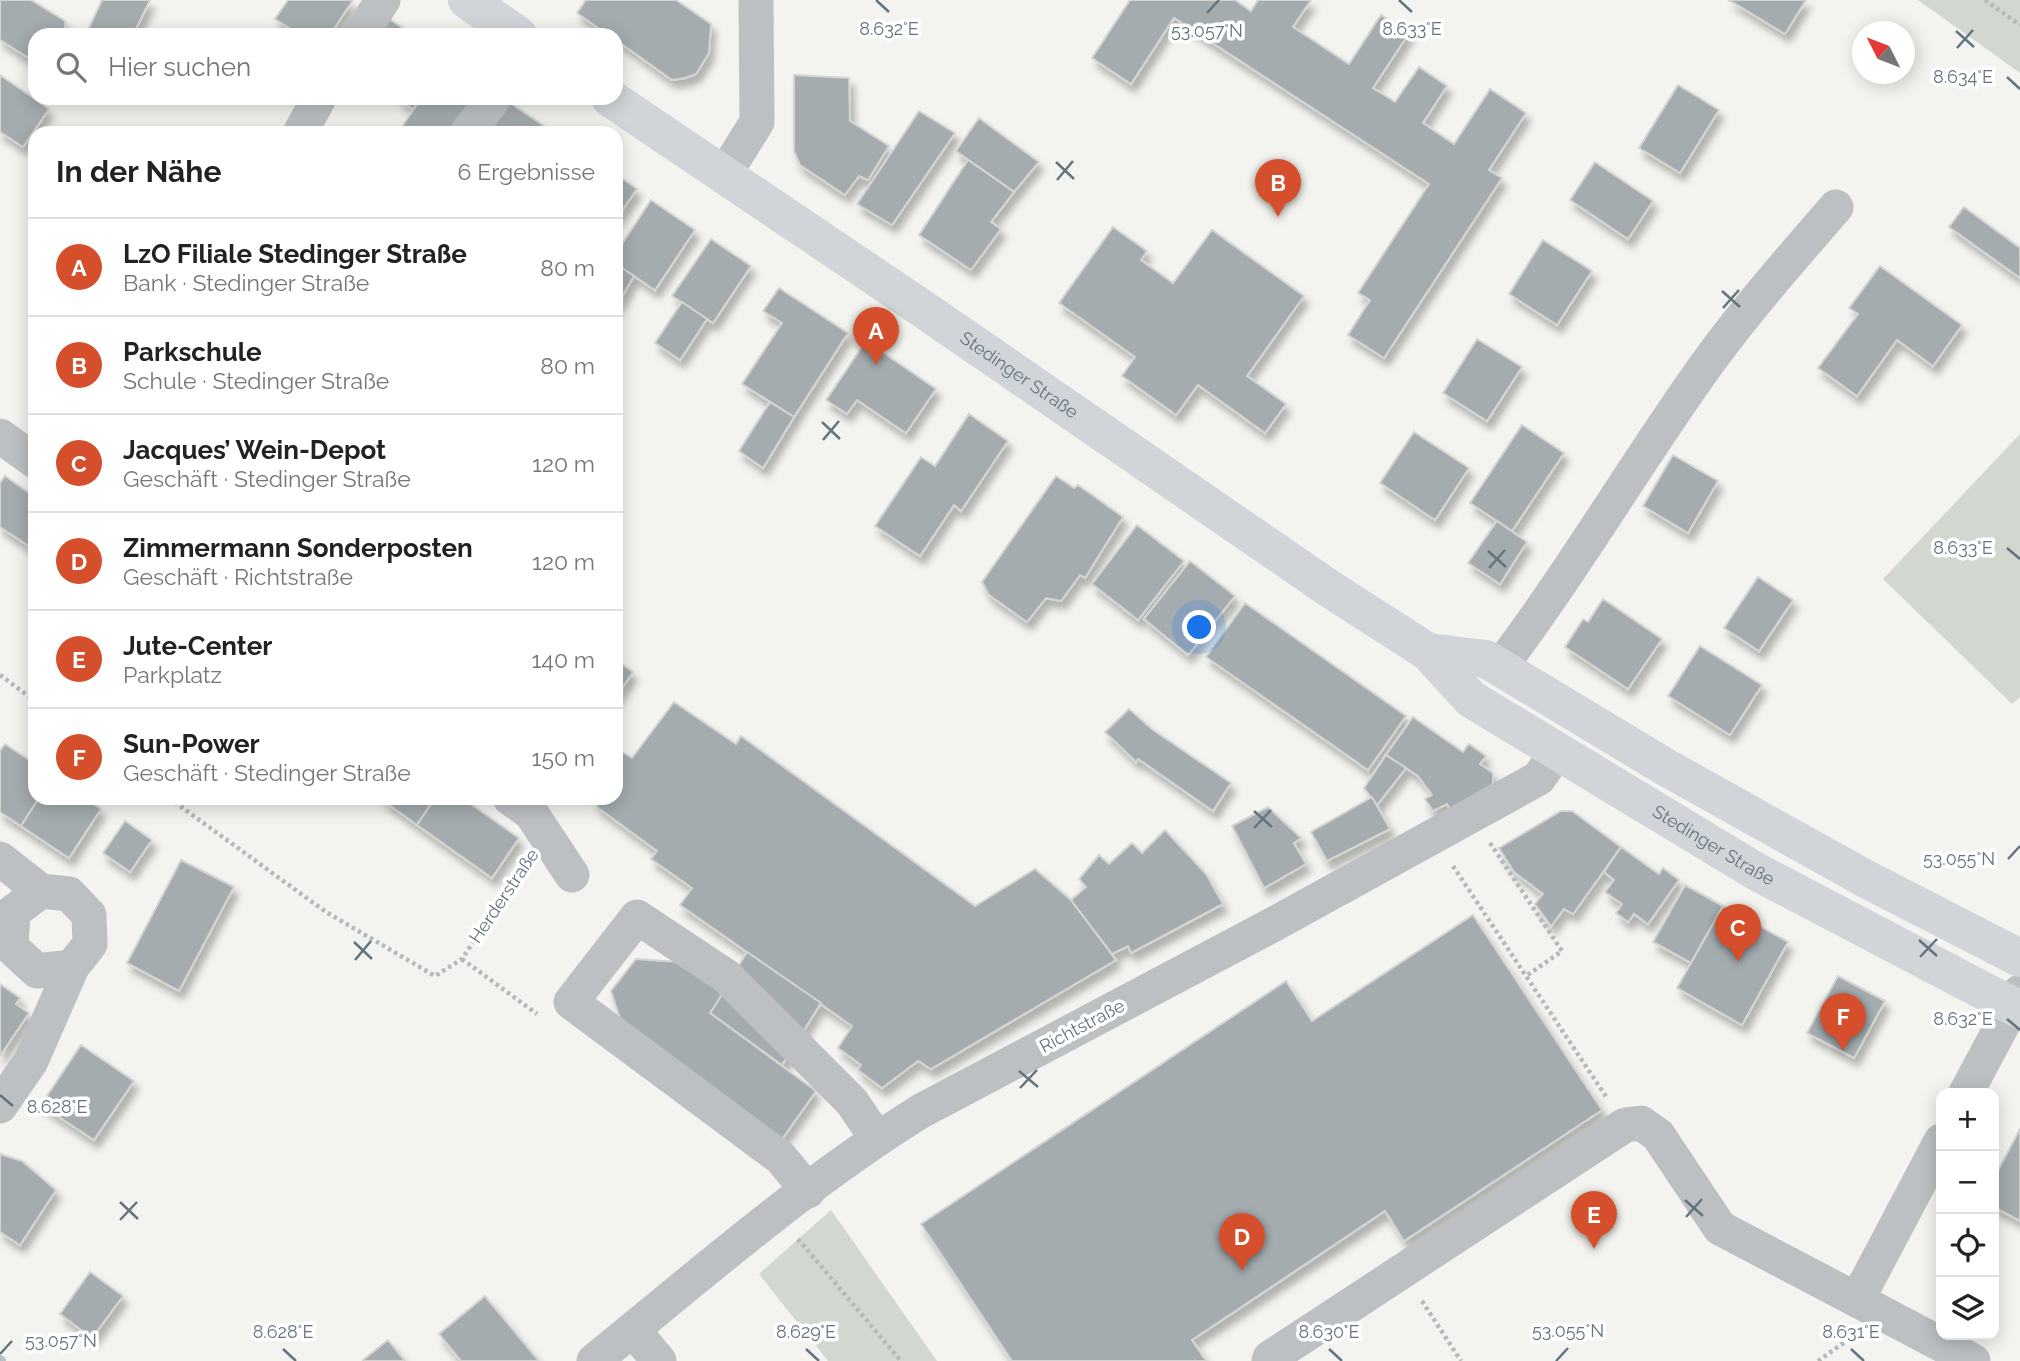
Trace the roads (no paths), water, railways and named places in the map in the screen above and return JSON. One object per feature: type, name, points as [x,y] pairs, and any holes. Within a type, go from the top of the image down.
[{"type":"main road","points":[[467,0],[508,28]]},
{"type":"main road","name":"Stedinger Straße","points":[[620,105],[1427,652],[1471,699],[1757,872],[2018,1003]]},
{"type":"main road","name":"Stedinger Straße","points":[[1427,652],[1486,659],[1667,768],[1866,879],[2020,958]]},
{"type":"main road","points":[[1558,751],[1581,716]]},
{"type":"street","points":[[365,28],[383,0]]},
{"type":"street","points":[[724,175],[757,122],[756,0]]},
{"type":"street","points":[[304,126],[315,105]]},
{"type":"street","points":[[472,126],[489,105]]},
{"type":"street","points":[[1500,667],[1536,620],[1692,384],[1743,316],[1836,207]]},
{"type":"street","points":[[0,436],[28,456]]},
{"type":"street","name":"Richtstraße","points":[[594,1361],[794,1201],[877,1139],[921,1111],[1434,838],[1539,778],[1558,751]]},
{"type":"street","name":"Herderstraße","points":[[520,805],[531,813],[572,875]]},
{"type":"street","points":[[0,859],[41,891],[69,894],[89,915],[90,944],[72,967],[31,1061],[0,1106]]},
{"type":"street","points":[[41,891],[13,912],[11,947],[37,971],[72,967]]},
{"type":"street","points":[[794,1201],[781,1158],[571,1002],[637,917],[726,976],[852,1102],[877,1139]]},
{"type":"street","points":[[1969,1088],[2018,1003]]},
{"type":"street","points":[[1269,1361],[1269,1358],[1625,1125],[1641,1123],[1658,1135],[1720,1228],[1973,1361]]},
{"type":"street","points":[[1857,1300],[1936,1150]]},
{"type":"street","points":[[633,1330],[659,1361]]},
{"type":"place","name":"Parkschule","points":[[1278,217]]},
{"type":"place","name":"LzO Filiale Stedinger Straße","points":[[876,365]]},
{"type":"place","name":"Jacques’ Wein-Depot","points":[[1738,962]]},
{"type":"place","name":"Sun-Power","points":[[1843,1051]]},
{"type":"place","name":"Jute-Center","points":[[1594,1249]]},
{"type":"place","name":"Zimmermann Sonderposten","points":[[1242,1271]]}]
